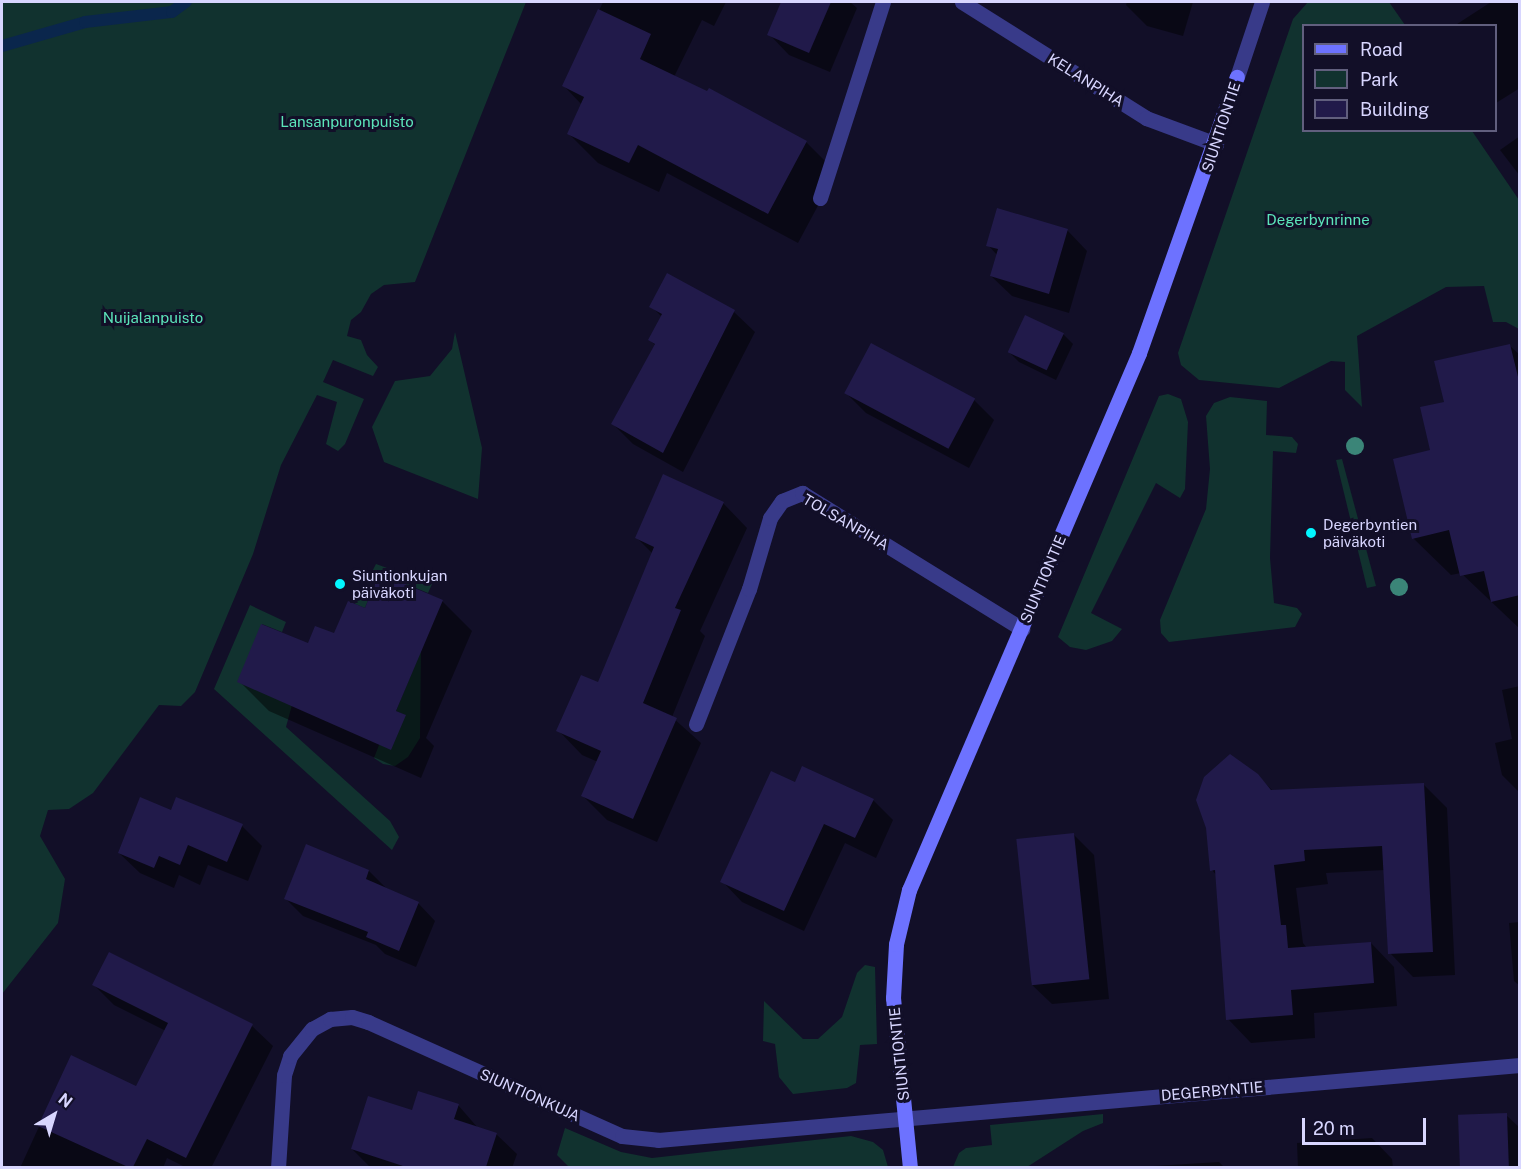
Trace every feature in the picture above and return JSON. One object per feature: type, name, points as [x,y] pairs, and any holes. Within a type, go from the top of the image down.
[{"type":"street","points":[[820,198],[883,2]]},
{"type":"street","name":"KELANPIHA","points":[[962,2],[1146,118],[1216,144]]},
{"type":"street","name":"SIUNTIONTIE","points":[[910,1167],[893,998],[897,944],[909,890],[1139,353],[1216,144],[1262,2]]},
{"type":"street","name":"TOLSANPIHA","points":[[696,724],[749,589],[770,518],[782,501],[802,493],[1022,629]]},
{"type":"street","name":"SIUNTIONKUJA","points":[[278,1167],[284,1075],[290,1056],[312,1029],[330,1019],[352,1017],[368,1022],[622,1136],[658,1140],[905,1117]]},
{"type":"street","name":"DEGERBYNTIE","points":[[905,1117],[1520,1065]]},
{"type":"green space","name":"Nuijalanpuisto","points":[[2,2],[526,2],[415,282],[384,285],[371,294],[361,312],[351,320],[347,336],[361,340],[367,355],[378,367],[373,376],[333,360],[323,382],[364,399],[345,444],[338,451],[326,444],[337,402],[317,395],[281,465],[253,554],[195,692],[181,706],[159,705],[93,793],[69,809],[48,810],[40,836],[65,879],[58,923],[2,994]]},
{"type":"green space","name":"Degerbynrinne","points":[[1308,2],[1389,2],[1404,24],[1302,24],[1302,132],[1473,132],[1519,200],[1519,329],[1506,322],[1493,322],[1484,286],[1446,287],[1357,336],[1362,407],[1345,390],[1345,362],[1331,361],[1279,388],[1199,380],[1181,365],[1178,353],[1293,19]]},
{"type":"green space","points":[[455,332],[482,448],[478,499],[384,462],[372,427],[395,381],[430,376],[452,349]]},
{"type":"green space","points":[[1168,394],[1181,399],[1188,422],[1185,489],[1180,498],[1156,483],[1091,613],[1122,629],[1112,641],[1086,650],[1070,647],[1058,637],[1159,396]]},
{"type":"green space","points":[[1230,397],[1267,401],[1266,435],[1292,437],[1298,444],[1296,453],[1273,451],[1270,558],[1274,603],[1297,608],[1302,614],[1295,627],[1169,642],[1161,633],[1160,620],[1206,509],[1210,469],[1206,416],[1214,403]]},
{"type":"green space","points":[[1342,459],[1376,586],[1367,588],[1336,460]]},
{"type":"green space","points":[[376,564],[432,584],[428,593],[379,573],[365,608],[355,604]]},
{"type":"green space","points":[[250,605],[286,622],[282,632],[262,624],[292,705],[286,727],[390,821],[399,837],[392,850],[214,689]]},
{"type":"green space","points":[[421,650],[420,738],[408,757],[395,766],[383,764],[374,758],[379,745],[405,715],[396,711]]},
{"type":"green space","points":[[865,965],[875,967],[877,1044],[860,1045],[856,1083],[847,1088],[793,1094],[779,1077],[775,1044],[763,1041],[764,1001],[803,1039],[818,1039],[842,1017],[857,973]]},
{"type":"green space","points":[[1103,1114],[1103,1123],[1083,1131],[1027,1167],[953,1167],[959,1153],[966,1148],[992,1145],[990,1125]]},
{"type":"green space","points":[[565,1128],[621,1152],[652,1158],[851,1136],[873,1142],[883,1150],[888,1167],[569,1167],[557,1155]]},
{"type":"building","points":[[781,2],[831,2],[809,53],[767,35]]},
{"type":"building","points":[[598,9],[651,34],[640,59],[707,91],[709,88],[807,141],[768,214],[638,145],[629,163],[567,134],[584,97],[562,86]]},
{"type":"building","points":[[997,208],[1068,229],[1049,294],[990,276],[998,249],[986,246]]},
{"type":"building","points":[[667,273],[735,310],[663,453],[611,424],[655,344],[648,340],[662,314],[649,307]]},
{"type":"building","points":[[1025,315],[1064,333],[1047,370],[1008,352]]},
{"type":"building","points":[[871,343],[975,398],[948,449],[844,393]]},
{"type":"building","points":[[1510,344],[1520,385],[1520,595],[1491,602],[1484,571],[1460,576],[1449,530],[1412,539],[1393,459],[1430,450],[1420,407],[1444,402],[1434,361]]},
{"type":"building","points":[[663,474],[724,502],[675,608],[681,610],[643,703],[677,718],[633,819],[581,796],[601,751],[556,731],[581,675],[598,682],[654,547],[635,538]]},
{"type":"building","points":[[379,573],[443,600],[396,711],[406,715],[391,750],[237,682],[261,624],[308,643],[315,626],[334,633],[348,601],[365,608]]},
{"type":"building","points":[[1230,754],[1258,774],[1271,790],[1424,783],[1433,952],[1388,954],[1382,846],[1304,850],[1305,861],[1274,865],[1281,925],[1286,925],[1288,948],[1371,942],[1374,983],[1291,990],[1293,1015],[1226,1020],[1215,870],[1210,871],[1206,828],[1196,800],[1204,777]]},
{"type":"building","points":[[802,766],[874,799],[855,838],[824,824],[784,911],[720,882],[771,771],[795,782]]},
{"type":"building","points":[[140,797],[171,810],[176,797],[243,824],[227,862],[188,845],[180,865],[159,856],[154,868],[118,853]]},
{"type":"building","points":[[1074,833],[1089,979],[1032,985],[1016,839]]},
{"type":"building","points":[[306,844],[369,870],[366,879],[419,902],[399,951],[366,937],[368,932],[284,899]]},
{"type":"building","points":[[109,952],[253,1024],[186,1158],[147,1139],[133,1167],[128,1167],[38,1126],[71,1055],[136,1086],[168,1023],[92,985]]},
{"type":"building","points":[[418,1091],[459,1104],[454,1119],[497,1133],[486,1167],[406,1167],[351,1149],[368,1096],[412,1110]]},
{"type":"building","points":[[1507,1113],[1509,1167],[1460,1168],[1458,1115]]},
{"type":"waterway","points":[[2,46],[85,22],[172,12],[186,2]]},
{"type":"place","name":"Degerbyntien päiväkoti","points":[[1311,533]]},
{"type":"place","name":"Siuntionkujan päiväkoti","points":[[340,584]]},
{"type":"park label","name":"Lansanpuronpuisto","points":[[347,122]]}]
